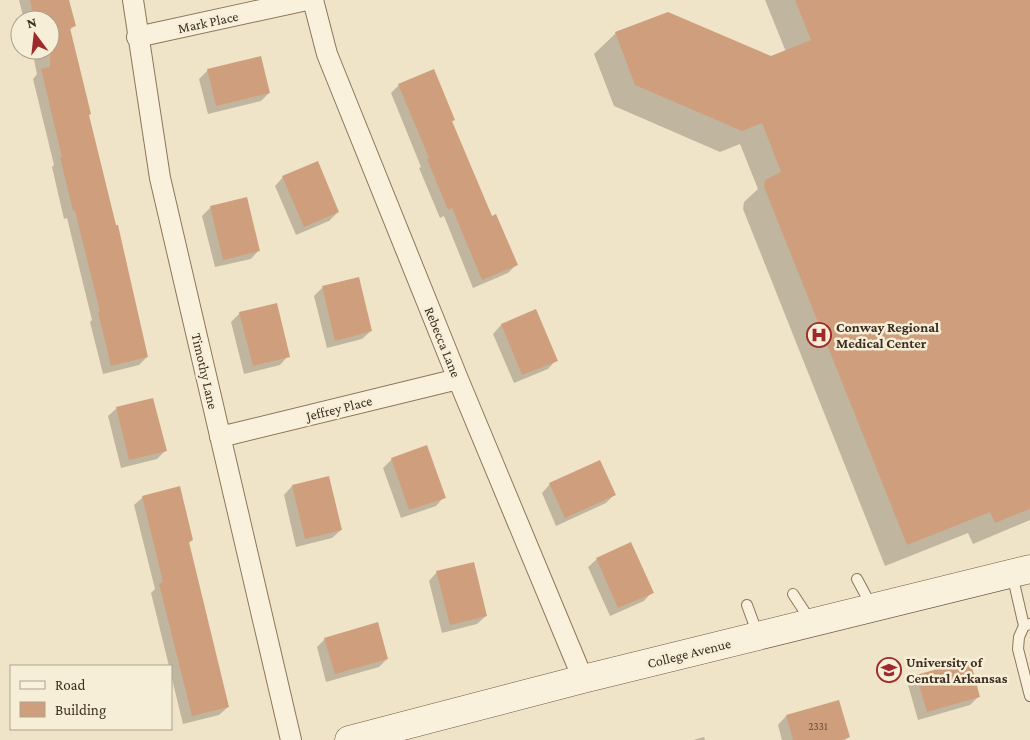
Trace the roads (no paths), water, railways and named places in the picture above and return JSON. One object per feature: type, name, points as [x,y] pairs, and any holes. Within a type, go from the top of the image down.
[{"type":"street","name":"Timothy Lane","points":[[133,0],[160,178],[291,740]]},
{"type":"street","name":"Mark Place","points":[[138,37],[307,0]]},
{"type":"street","name":"Rebecca Lane","points":[[313,0],[327,54],[458,380],[583,679]]},
{"type":"street","name":"Jeffrey Place","points":[[220,437],[458,380]]},
{"type":"street","name":"College Avenue","points":[[349,740],[583,679],[1021,571]]},
{"type":"lane","points":[[1021,571],[1027,625],[1019,637],[1018,649],[1030,696]]},
{"type":"lane","points":[[858,579],[872,608]]},
{"type":"lane","points":[[793,594],[812,622]]},
{"type":"lane","points":[[747,605],[758,636]]},
{"type":"place","name":"Conway Regional Medical Center","points":[[819,335]]},
{"type":"place","name":"University of Central Arkansas","points":[[889,670]]}]
